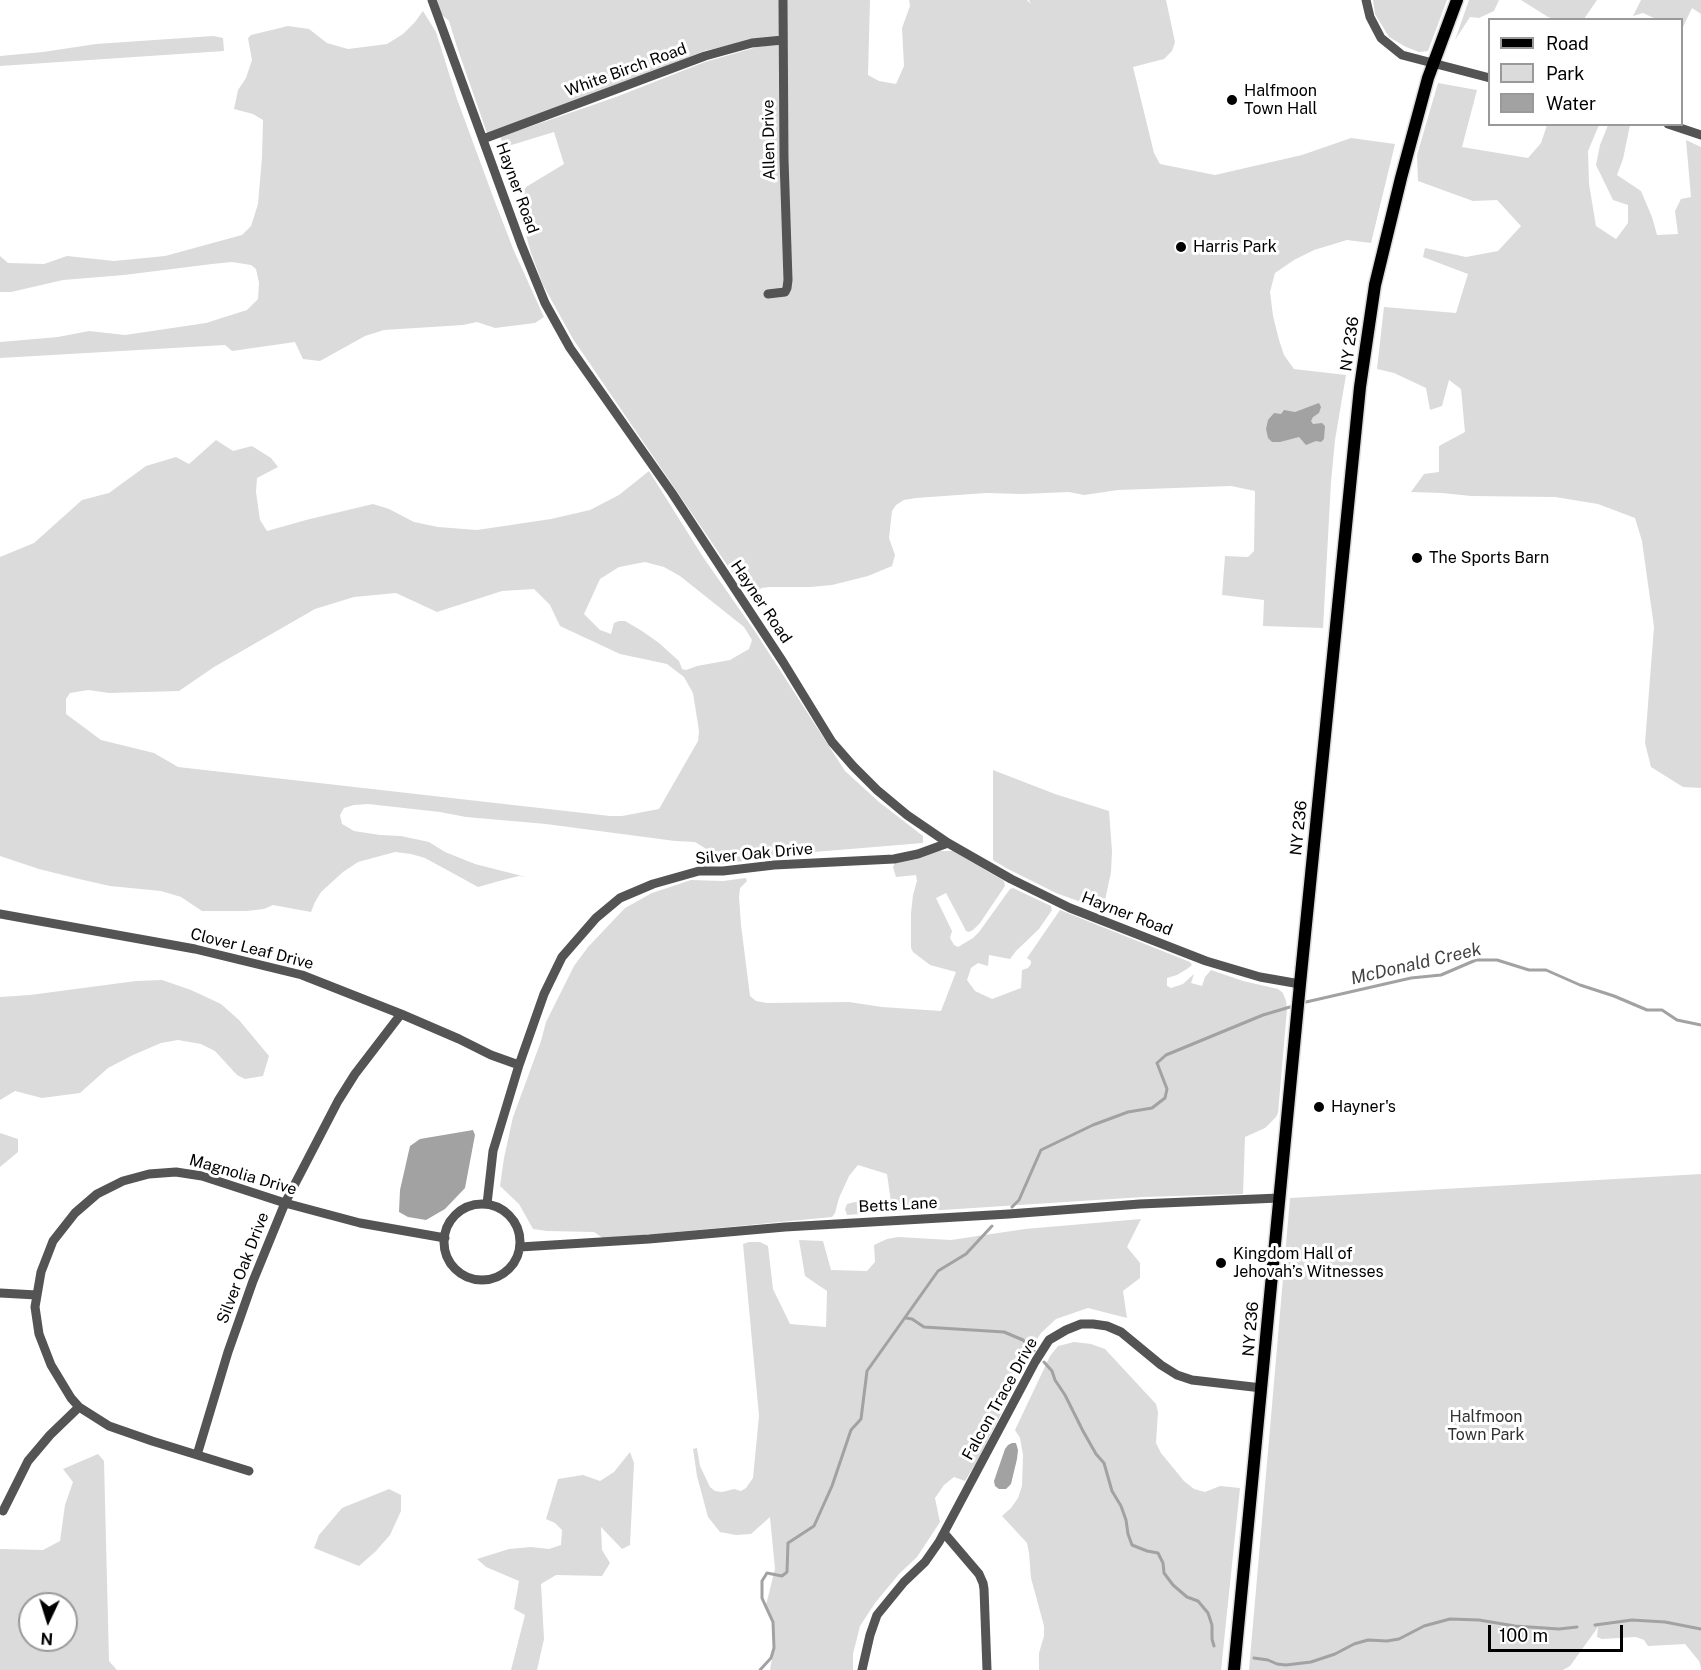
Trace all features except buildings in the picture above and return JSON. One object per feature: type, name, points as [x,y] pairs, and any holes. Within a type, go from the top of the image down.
[{"type":"main road","name":"NY 236","points":[[1234,1670],[1360,387],[1375,285],[1401,178],[1432,64],[1457,0]]},
{"type":"street","name":"Hayner Road","points":[[432,0],[521,244],[545,303],[570,348],[672,493],[783,662],[832,742],[853,766],[907,815],[948,843],[1007,877],[1070,908],[1206,961],[1260,977],[1300,984]]},
{"type":"street","name":"Allen Drive","points":[[768,294],[785,292],[788,280],[784,159],[783,0]]},
{"type":"street","points":[[1366,0],[1370,17],[1381,38],[1402,55],[1488,78]]},
{"type":"street","name":"White Birch Road","points":[[483,139],[705,56],[752,44],[783,40]]},
{"type":"street","points":[[1674,126],[1701,135]]},
{"type":"street","name":"Silver Oak Drive","points":[[487,1204],[493,1151],[519,1065],[544,994],[562,957],[596,918],[620,898],[653,884],[699,871],[894,859],[918,854],[948,843]]},
{"type":"street","name":"Clover Leaf Drive","points":[[0,914],[195,949],[302,975],[401,1014],[491,1055],[519,1065]]},
{"type":"street","name":"Silver Oak Drive","points":[[197,1455],[228,1352],[253,1281],[285,1203],[349,1083],[401,1014]]},
{"type":"street","name":"Magnolia Drive","points":[[249,1471],[109,1426],[79,1407],[51,1365],[39,1334],[35,1307],[41,1272],[53,1241],[75,1213],[97,1194],[123,1181],[149,1174],[176,1172],[202,1176],[285,1203],[360,1223],[445,1238]]},
{"type":"street","name":"Betts Lane","points":[[520,1246],[641,1240],[785,1227],[1140,1204],[1279,1198]]},
{"type":"street","points":[[487,1204],[498,1207],[515,1223],[520,1246],[518,1256],[512,1266],[503,1274],[481,1280],[460,1273],[453,1265],[447,1256],[445,1238],[449,1223],[456,1215],[465,1208],[487,1204]]},
{"type":"street","points":[[0,1293],[37,1296]]},
{"type":"street","name":"Falcon Trace Drive","points":[[862,1670],[877,1615],[904,1582],[925,1562],[944,1533],[1035,1362],[1050,1340],[1081,1324],[1107,1326],[1121,1332],[1161,1365],[1177,1375],[1192,1380],[1262,1388]]},
{"type":"street","points":[[3,1511],[28,1461],[50,1435],[79,1407]]},
{"type":"street","points":[[944,1533],[978,1574],[982,1583],[987,1670]]},
{"type":"green space","points":[[437,0],[870,0],[868,75],[879,81],[896,84],[904,66],[902,28],[910,6],[909,0],[1027,0],[1031,4],[1029,0],[1166,0],[1175,42],[1172,51],[1164,59],[1133,67],[1154,153],[1160,164],[1215,175],[1302,155],[1351,138],[1395,144],[1371,243],[1347,240],[1314,250],[1275,273],[1270,292],[1279,340],[1284,355],[1294,369],[1346,375],[1335,440],[1331,482],[1323,628],[1263,626],[1264,600],[1222,595],[1225,556],[1248,557],[1254,551],[1255,491],[1231,486],[1118,490],[1084,495],[1069,492],[986,493],[904,500],[892,511],[889,538],[895,555],[892,566],[868,576],[832,585],[761,588],[753,603],[573,339],[543,285],[517,203],[526,187],[564,164],[554,132],[505,147],[500,137],[616,97],[705,62],[757,47],[778,45],[734,44],[704,51],[487,133],[449,21],[441,14]]},
{"type":"green space","points":[[1373,0],[1447,0],[1428,51],[1419,52],[1389,37],[1375,14]]},
{"type":"green space","points":[[1469,0],[1499,0],[1494,11],[1479,18],[1470,17],[1455,40]]},
{"type":"green space","points":[[1521,0],[1597,0],[1585,18],[1548,17]]},
{"type":"green space","points":[[1641,0],[1701,0],[1701,14],[1692,8],[1683,27],[1683,18],[1654,18],[1643,13],[1633,16]]},
{"type":"green space","points":[[423,11],[436,32],[457,99],[495,202],[544,317],[535,323],[495,328],[477,322],[384,330],[365,336],[320,361],[303,359],[295,342],[232,351],[225,345],[0,358],[0,342],[58,337],[89,331],[125,335],[206,323],[247,310],[258,299],[259,283],[256,269],[251,265],[232,262],[63,280],[11,292],[0,292],[0,256],[8,263],[44,264],[67,256],[114,261],[165,256],[242,235],[251,226],[258,204],[262,157],[263,120],[253,114],[234,109],[238,90],[246,78],[252,60],[248,38],[251,35],[288,26],[309,29],[327,43],[348,49],[387,44],[403,34]]},
{"type":"green space","points":[[213,36],[223,38],[224,51],[0,66],[0,56],[96,44]]},
{"type":"green space","points":[[1438,83],[1477,90],[1462,147],[1528,158],[1541,143],[1547,126],[1599,126],[1588,151],[1589,184],[1596,226],[1616,239],[1628,223],[1628,205],[1613,200],[1596,165],[1600,145],[1608,126],[1630,126],[1617,175],[1641,191],[1657,235],[1678,234],[1675,211],[1681,199],[1691,197],[1686,140],[1701,147],[1701,788],[1683,787],[1651,767],[1645,743],[1654,627],[1642,541],[1635,518],[1598,504],[1555,497],[1471,496],[1411,492],[1424,474],[1439,472],[1439,446],[1465,432],[1461,389],[1449,380],[1442,406],[1430,410],[1426,388],[1394,373],[1377,369],[1384,307],[1456,313],[1468,274],[1423,257],[1425,248],[1466,257],[1498,251],[1521,226],[1497,200],[1473,201],[1418,181],[1417,155]]},
{"type":"green space","points":[[216,440],[233,451],[252,446],[271,458],[278,467],[257,478],[256,492],[260,520],[267,531],[373,504],[389,509],[414,522],[438,527],[477,530],[551,519],[590,510],[619,495],[649,471],[703,557],[756,633],[845,771],[879,802],[923,836],[923,843],[814,852],[705,866],[703,863],[711,852],[695,842],[368,804],[354,805],[344,808],[340,815],[342,824],[354,831],[401,836],[429,842],[445,852],[475,864],[526,877],[519,876],[478,887],[425,858],[395,852],[358,862],[343,872],[321,892],[311,912],[273,905],[264,909],[247,911],[202,911],[181,897],[161,891],[110,886],[39,869],[0,856],[0,557],[34,543],[82,500],[109,493],[146,466],[176,457],[189,464]],"holes":[[[645,562],[664,567],[680,576],[744,627],[752,640],[749,649],[730,660],[686,670],[682,669],[679,661],[659,643],[625,621],[614,623],[611,634],[600,630],[584,614],[600,579],[619,567]],[[534,589],[550,605],[560,626],[620,654],[667,664],[684,677],[693,693],[699,731],[698,741],[659,809],[610,816],[178,767],[154,753],[101,740],[66,714],[66,699],[70,693],[88,690],[109,693],[179,691],[214,667],[315,609],[354,597],[396,593],[437,612],[502,591]]]},
{"type":"green space","points":[[993,770],[1055,794],[1109,811],[1111,872],[1103,910],[1056,893],[993,860]]},
{"type":"green space","points":[[940,851],[953,851],[1004,881],[1005,886],[980,923],[969,932],[966,931],[946,893],[936,898],[952,931],[950,938],[958,947],[979,932],[1010,889],[1013,888],[1051,906],[1052,910],[1039,929],[1010,959],[989,955],[988,966],[978,963],[971,968],[967,980],[975,991],[992,999],[1021,988],[1022,970],[1031,964],[1027,958],[1060,910],[1190,962],[1192,965],[1187,969],[1167,978],[1167,986],[1171,988],[1183,984],[1194,974],[1191,983],[1202,986],[1211,970],[1243,981],[1278,989],[1283,993],[1287,1009],[1278,1113],[1265,1128],[1245,1137],[1243,1194],[1143,1197],[847,1215],[845,1209],[847,1204],[891,1202],[887,1174],[858,1165],[849,1176],[832,1217],[604,1239],[594,1232],[533,1229],[519,1204],[500,1186],[513,1117],[546,1022],[574,966],[588,947],[625,908],[652,893],[691,880],[723,881],[746,878],[747,881],[740,888],[739,897],[741,925],[750,996],[756,1001],[767,1003],[849,1002],[941,1011],[956,972],[930,965],[913,952],[911,913],[916,875],[896,877],[893,867],[895,863],[918,859]]},
{"type":"green space","points":[[162,980],[221,1004],[239,1020],[269,1056],[263,1076],[245,1079],[237,1075],[215,1051],[201,1044],[178,1040],[161,1043],[108,1068],[80,1093],[42,1098],[15,1091],[0,1100],[0,997]]},
{"type":"green space","points":[[0,1133],[18,1139],[18,1152],[0,1167]]},
{"type":"green space","name":"Halfmoon Town Park","points":[[1701,1174],[1701,1668],[1699,1661],[1685,1644],[1648,1646],[1644,1640],[1636,1637],[1602,1639],[1597,1637],[1598,1627],[1570,1666],[1563,1670],[1249,1670],[1290,1198]]},
{"type":"green space","points":[[1141,1219],[1127,1247],[1140,1263],[1140,1278],[1123,1291],[1127,1318],[1088,1308],[1056,1319],[1041,1333],[1027,1355],[1007,1402],[965,1481],[954,1477],[944,1485],[935,1498],[940,1522],[917,1557],[899,1574],[875,1603],[860,1626],[853,1654],[853,1670],[770,1670],[774,1648],[773,1622],[766,1605],[775,1569],[770,1517],[751,1534],[736,1535],[720,1532],[708,1517],[697,1476],[693,1449],[697,1448],[700,1466],[710,1487],[715,1491],[734,1489],[741,1491],[753,1478],[759,1416],[743,1244],[760,1242],[768,1246],[773,1289],[790,1324],[826,1327],[827,1291],[805,1276],[799,1240],[823,1241],[831,1270],[867,1271],[875,1262],[874,1245],[887,1239],[898,1237],[951,1240],[1025,1229]]},
{"type":"green space","points":[[1074,1342],[1105,1349],[1156,1404],[1158,1412],[1156,1443],[1161,1453],[1184,1481],[1194,1489],[1205,1492],[1220,1486],[1240,1488],[1221,1670],[1039,1670],[1039,1653],[1044,1636],[1044,1626],[1031,1578],[1027,1543],[1002,1516],[1018,1498],[1022,1486],[1023,1455],[1020,1438],[1015,1430],[1050,1356],[1058,1346]]},
{"type":"green space","points":[[630,1452],[634,1463],[630,1545],[622,1549],[601,1527],[602,1550],[610,1563],[602,1576],[556,1575],[541,1584],[544,1639],[537,1670],[511,1670],[525,1615],[514,1609],[519,1581],[486,1567],[477,1559],[509,1549],[531,1547],[549,1549],[561,1545],[562,1530],[555,1523],[546,1519],[558,1479],[583,1475],[600,1481],[614,1472]]},
{"type":"green space","points":[[98,1454],[104,1461],[109,1661],[117,1670],[0,1670],[0,1549],[43,1550],[60,1541],[65,1505],[73,1482],[63,1469]]},
{"type":"green space","points":[[389,1489],[401,1495],[401,1511],[390,1535],[359,1566],[314,1548],[319,1535],[342,1508]]},
{"type":"water","points":[[1319,403],[1321,407],[1319,413],[1311,421],[1313,424],[1322,423],[1325,426],[1324,439],[1321,442],[1316,441],[1306,445],[1299,437],[1280,442],[1272,442],[1268,438],[1266,429],[1268,420],[1274,413],[1281,414],[1284,410],[1295,412]]},
{"type":"water","points":[[473,1130],[475,1135],[465,1188],[445,1209],[426,1220],[408,1217],[399,1212],[400,1190],[410,1146],[420,1139]]},
{"type":"water","points":[[1012,1443],[1016,1443],[1018,1450],[1011,1484],[1006,1489],[999,1489],[995,1486],[994,1481],[1005,1449]]},
{"type":"waterway","name":"McDonald Creek","points":[[1306,1002],[1411,978],[1441,975],[1476,960],[1497,960],[1529,970],[1546,970],[1647,1010],[1662,1010],[1677,1020],[1701,1025]]},
{"type":"waterway","name":"McDonald Creek","points":[[1012,1207],[1019,1200],[1041,1150],[1093,1125],[1128,1112],[1152,1108],[1165,1098],[1167,1089],[1157,1063],[1166,1055],[1263,1015],[1290,1007]]},
{"type":"waterway","name":"McDonald Creek","points":[[760,1670],[771,1658],[774,1648],[773,1622],[762,1598],[762,1581],[767,1573],[782,1576],[787,1572],[788,1543],[814,1526],[832,1486],[851,1430],[861,1419],[867,1371],[938,1271],[966,1254],[992,1226]]},
{"type":"waterway","points":[[906,1318],[924,1327],[1004,1332],[1023,1340],[1034,1351]]},
{"type":"waterway","points":[[1044,1362],[1052,1371],[1083,1431],[1104,1463],[1112,1491],[1126,1520],[1132,1545],[1158,1553],[1163,1563],[1164,1573],[1173,1585],[1187,1597],[1198,1601],[1208,1613],[1214,1646]]},
{"type":"waterway","points":[[1254,1658],[1286,1665],[1311,1662],[1335,1654],[1354,1644],[1368,1640],[1399,1639],[1424,1626],[1450,1619],[1559,1629],[1577,1627]]},
{"type":"waterway","points":[[1595,1625],[1632,1620],[1665,1622],[1701,1629]]},
{"type":"place","name":"Halfmoon Town Hall","points":[[1232,100]]},
{"type":"place","name":"Harris Park","points":[[1181,247]]},
{"type":"place","name":"The Sports Barn","points":[[1417,558]]},
{"type":"place","name":"Hayner's","points":[[1319,1107]]},
{"type":"place","name":"Kingdom Hall of Jehovah’s Witnesses","points":[[1221,1263]]}]
